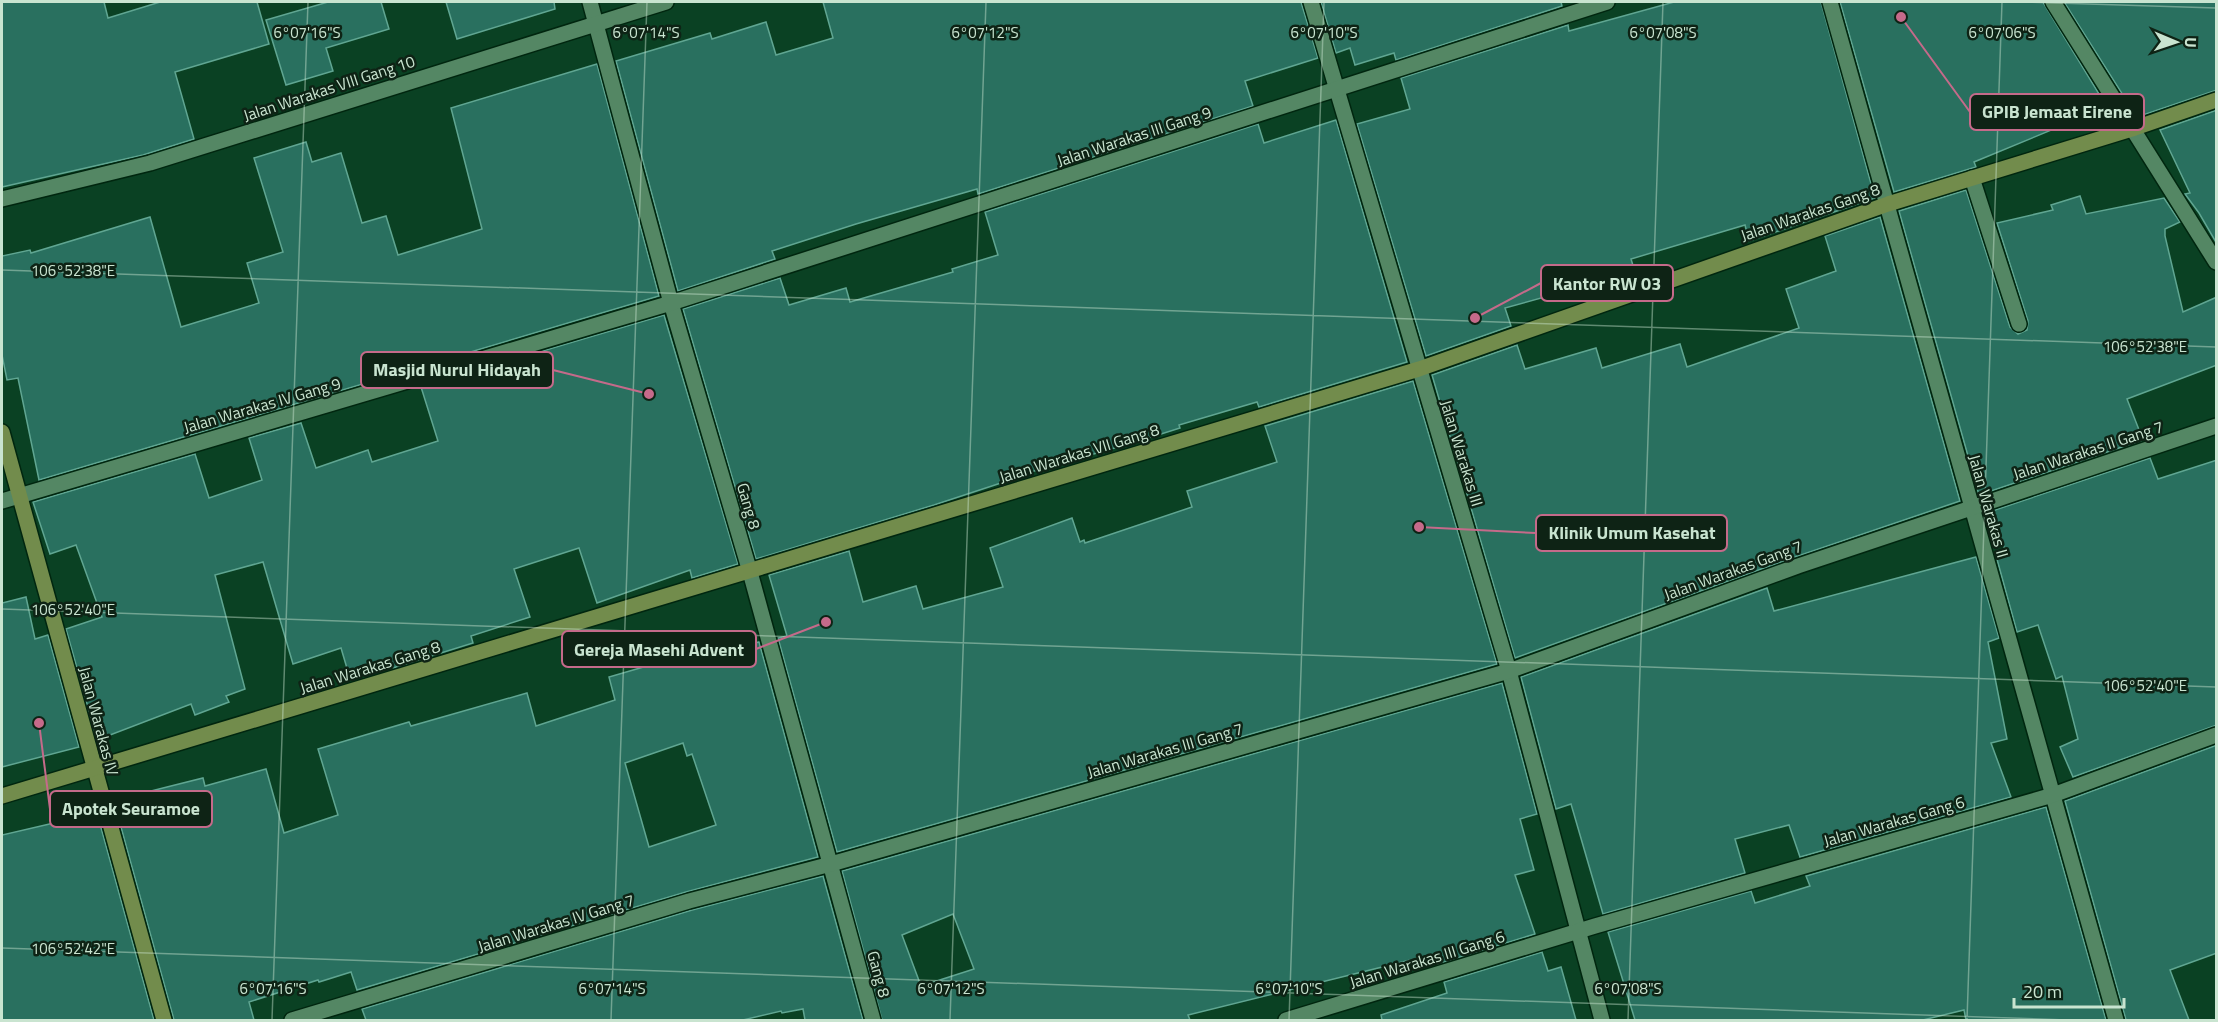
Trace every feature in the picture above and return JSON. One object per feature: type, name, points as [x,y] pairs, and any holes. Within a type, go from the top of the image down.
[{"type":"street","name":"Gang 8","points":[[590,2],[671,303],[750,572],[873,1020]]},
{"type":"street","name":"Jalan Warakas VIII Gang 10","points":[[2,199],[150,163],[666,2]]},
{"type":"street","name":"Jalan Warakas III","points":[[1311,2],[1509,670],[1602,1020]]},
{"type":"street","name":"Jalan Warakas III Gang 9","points":[[671,303],[1607,2]]},
{"type":"street","name":"Jalan Warakas II","points":[[1830,2],[2115,1020]]},
{"type":"street","points":[[2053,2],[2217,262]]},
{"type":"street","name":"Jalan Warakas Gang 8","points":[[1419,369],[1888,204],[2217,100]]},
{"type":"street","points":[[1972,178],[2019,324]]},
{"type":"street","name":"Jalan Warakas IV Gang 9","points":[[2,501],[671,303]]},
{"type":"street","name":"Jalan Warakas VII Gang 8","points":[[750,572],[1419,369]]},
{"type":"street","name":"Jalan Warakas II Gang 7","points":[[1971,507],[2217,426]]},
{"type":"street","name":"Jalan Warakas IV","points":[[2,432],[164,1020]]},
{"type":"street","name":"Jalan Warakas Gang 7","points":[[1509,670],[1798,566],[1971,507]]},
{"type":"street","name":"Jalan Warakas Gang 8","points":[[2,796],[750,572]]},
{"type":"street","name":"Jalan Warakas III Gang 7","points":[[831,864],[1509,670]]},
{"type":"street","name":"Jalan Warakas Gang 6","points":[[1579,932],[2053,795],[2217,735]]},
{"type":"street","name":"Jalan Warakas IV Gang 7","points":[[292,1020],[689,901],[831,864]]},
{"type":"street","name":"Jalan Warakas III Gang 6","points":[[1286,1020],[1579,932]]},
{"type":"building","points":[[2,2],[104,2],[108,18],[160,2],[257,2],[269,44],[175,72],[194,139],[143,155],[2,187]]},
{"type":"building","points":[[328,2],[381,2],[389,29],[326,48],[333,71],[286,85],[266,20]]},
{"type":"building","points":[[446,2],[554,2],[555,9],[457,39]]},
{"type":"building","points":[[823,2],[1301,2],[1318,58],[1245,81],[1253,106],[978,194],[977,189],[772,251],[775,259],[678,291],[616,61],[710,33],[712,39],[766,22],[776,55],[833,38]]},
{"type":"building","points":[[1321,2],[1561,2],[1562,6],[1396,60],[1394,53],[1355,65],[1350,48],[1336,53]]},
{"type":"building","points":[[1674,2],[1821,2],[1875,198],[1749,241],[1745,225],[1631,259],[1635,272],[1505,308],[1511,326],[1426,356],[1357,124],[1410,109],[1401,78],[1568,25],[1569,31]]},
{"type":"building","points":[[1840,2],[2043,2],[2107,107],[1974,162],[1976,167],[1894,192]]},
{"type":"building","points":[[2064,2],[2217,2],[2217,90],[2140,116],[2126,100]]},
{"type":"building","points":[[597,64],[659,296],[39,480],[18,378],[7,380],[2,355],[2,256],[30,250],[31,253],[150,217],[181,327],[259,303],[247,263],[283,252],[254,158],[306,142],[312,162],[341,153],[362,223],[386,216],[398,255],[482,229],[451,108]]},
{"type":"building","points":[[2217,110],[2217,244],[2185,194],[2190,193],[2160,130]]},
{"type":"building","points":[[1336,120],[1407,362],[1259,407],[1257,402],[1179,425],[1180,428],[1139,441],[1006,479],[1007,481],[934,505],[756,559],[683,309],[780,278],[789,305],[846,288],[850,302],[953,272],[952,269],[998,255],[985,212],[1258,124],[1264,143]]},
{"type":"building","points":[[1966,190],[2010,327],[2018,334],[2027,330],[2028,321],[1997,223],[2053,210],[2051,205],[2080,196],[2086,214],[2164,198],[2180,222],[2165,229],[2165,236],[2183,312],[2217,297],[2217,365],[2127,399],[2143,440],[1979,495],[1899,211]]},
{"type":"building","points":[[1880,217],[1960,501],[1795,557],[1515,658],[1432,375],[1517,345],[1525,369],[1596,348],[1602,368],[1680,344],[1687,367],[1799,328],[1786,289],[1836,271],[1825,236]]},
{"type":"building","points":[[664,315],[738,564],[692,578],[690,570],[597,603],[579,548],[514,569],[530,617],[471,636],[473,643],[393,668],[392,662],[349,675],[341,648],[293,664],[263,562],[215,575],[245,689],[226,696],[229,702],[195,715],[191,704],[97,740],[66,629],[102,617],[76,545],[50,554],[33,502],[195,454],[209,498],[262,480],[249,438],[301,423],[316,468],[368,450],[372,462],[438,441],[421,387]]},
{"type":"building","points":[[1413,381],[1497,664],[837,852],[778,638],[787,636],[769,575],[849,551],[863,602],[916,586],[923,609],[1003,587],[990,548],[1072,518],[1080,542],[1084,540],[1085,543],[1192,507],[1187,491],[1277,462],[1265,426]]},
{"type":"building","points":[[2150,458],[2158,479],[2217,460],[2217,725],[2073,777],[2060,747],[2078,739],[2062,676],[2056,679],[2038,625],[2017,632],[1995,552],[2005,550],[1992,511]]},
{"type":"building","points":[[1976,557],[1999,638],[1988,642],[2007,739],[1991,743],[2011,797],[1800,857],[1789,825],[1735,839],[1745,873],[1603,914],[1571,804],[1556,809],[1521,677],[1767,588],[1774,611]]},
{"type":"building","points":[[26,597],[35,639],[48,635],[79,747],[2,767],[2,603]]},
{"type":"building","points":[[759,642],[818,857],[686,892],[357,990],[351,972],[319,982],[318,980],[249,1002],[254,1020],[174,1020],[116,809],[129,806],[127,797],[203,778],[205,786],[266,769],[284,833],[338,815],[318,749],[409,722],[411,726],[527,693],[536,726],[615,700],[609,677],[678,657],[680,662]],"holes":[[[683,743],[687,756],[692,754],[716,825],[649,847],[625,763]]]},
{"type":"building","points":[[1502,683],[1537,814],[1520,819],[1534,870],[1515,875],[1535,934],[1438,964],[1435,954],[1188,1015],[1190,1020],[882,1020],[842,871]],"holes":[[[953,914],[974,969],[921,986],[902,935]]]},
{"type":"building","points":[[2217,745],[2217,953],[2170,970],[2189,1020],[2126,1020],[2065,801]]},
{"type":"building","points":[[2046,807],[2106,1020],[1966,1020],[1964,1010],[1923,1020],[1635,1020],[1608,932],[1751,891],[1755,903],[1810,886],[1806,876]]},
{"type":"building","points":[[97,813],[154,1020],[2,1020],[2,835]]},
{"type":"building","points":[[823,876],[863,1020],[805,1020],[803,1009],[782,1013],[781,1011],[743,1020],[366,1020],[362,1009],[692,910]]},
{"type":"building","points":[[1542,952],[1548,971],[1561,967],[1576,1020],[1382,1020],[1381,1015],[1447,993],[1444,982]]},
{"type":"place","name":"GPIB Jemaat Eirene","points":[[1901,17]]},
{"type":"place","name":"Kantor RW 03","points":[[1475,318]]},
{"type":"place","name":"Masjid Nurul Hidayah","points":[[649,394]]},
{"type":"place","name":"Klinik Umum Kasehat","points":[[1419,527]]},
{"type":"place","name":"Gereja Masehi Advent","points":[[826,622]]},
{"type":"place","name":"Apotek Seuramoe","points":[[39,723]]}]
